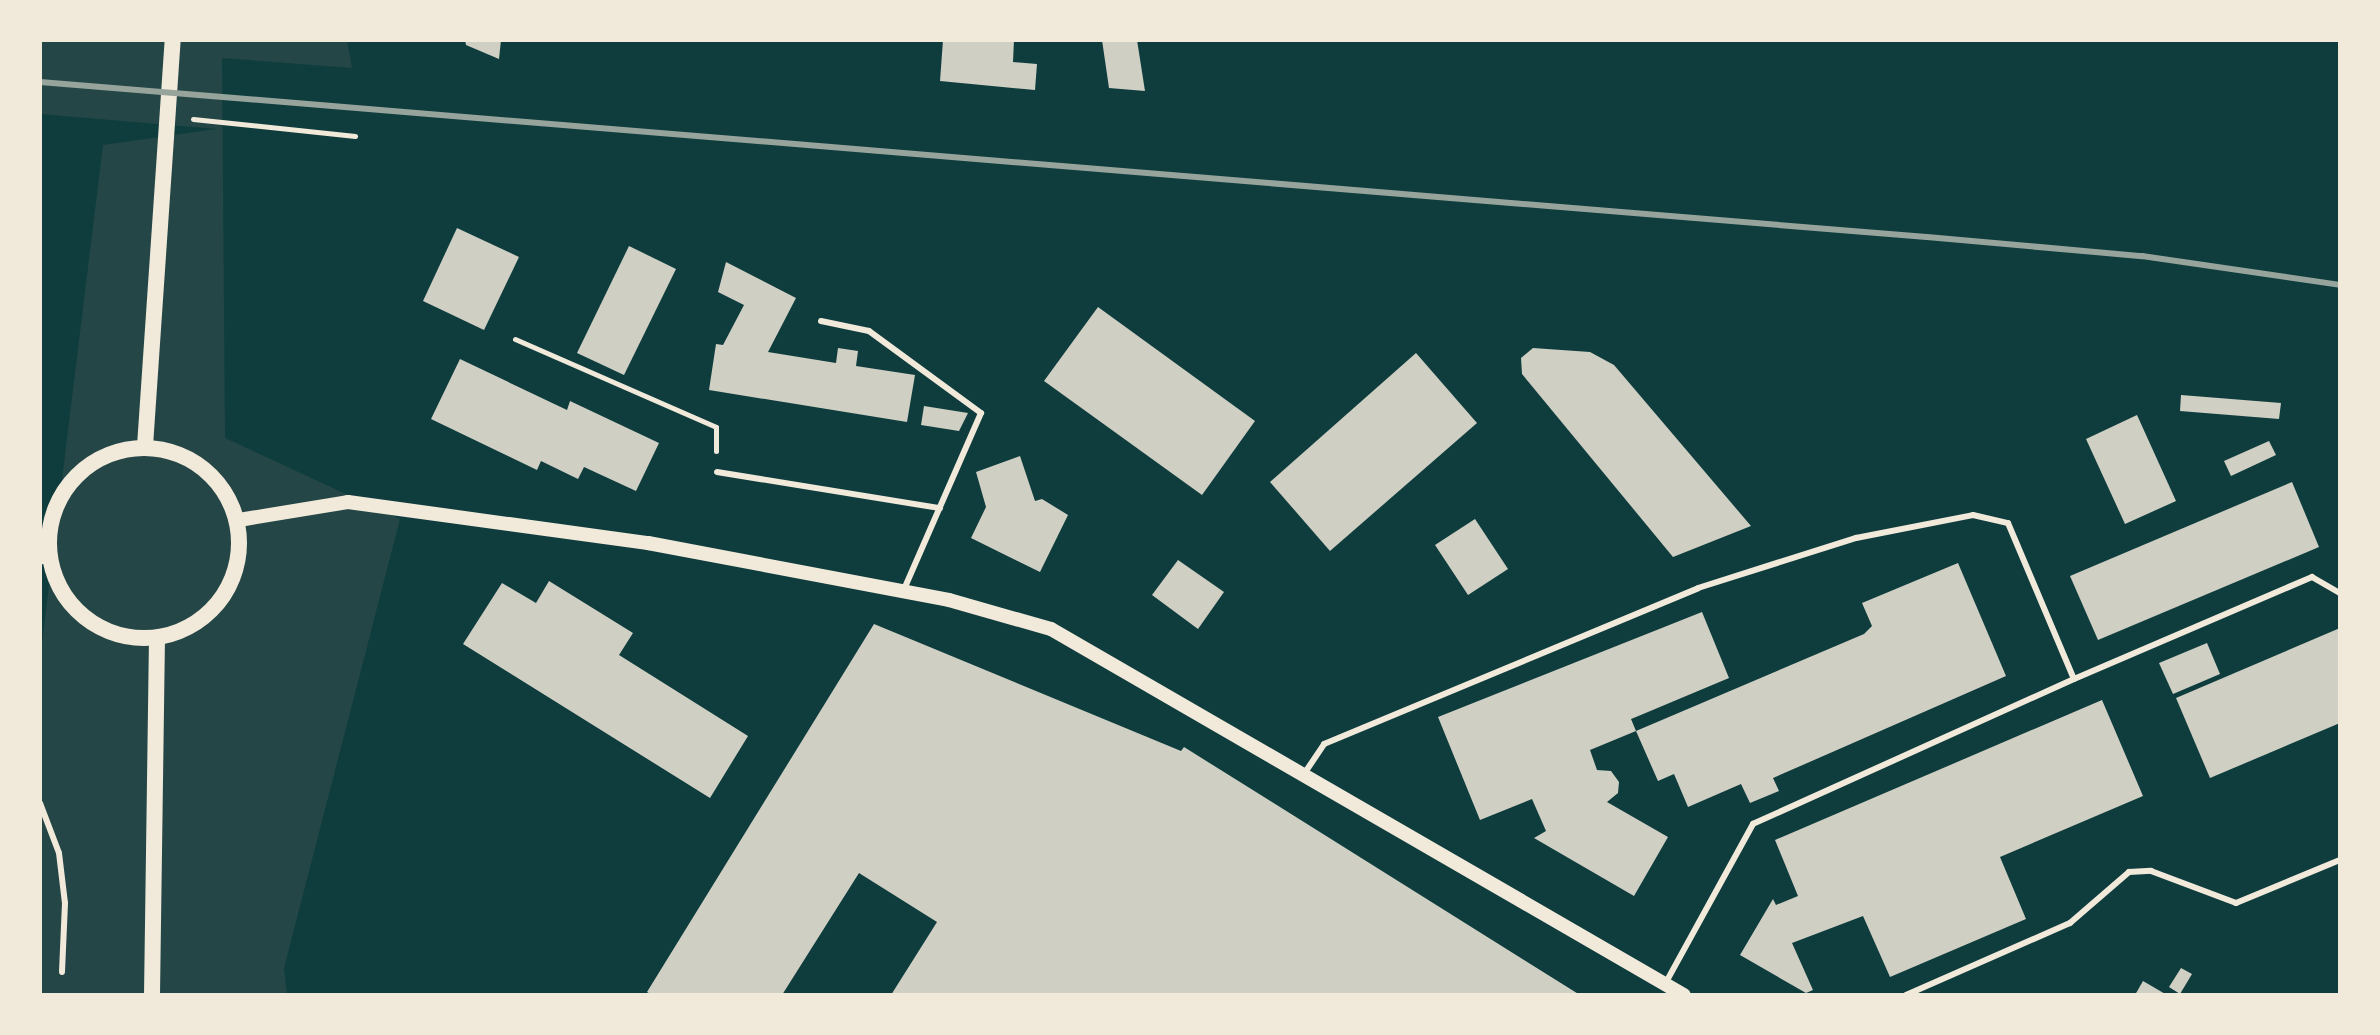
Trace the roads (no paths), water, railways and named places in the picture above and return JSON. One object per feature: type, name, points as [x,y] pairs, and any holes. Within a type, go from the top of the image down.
[{"type":"main road","points":[[145,446],[173,40]]},
{"type":"main road","points":[[145,446],[186,455],[222,485],[239,520],[239,567],[205,620],[157,641],[102,631],[62,595],[43,559],[59,497],[90,463],[145,446]]},
{"type":"main road","points":[[152,995],[157,641]]},
{"type":"street","points":[[239,520],[348,502],[648,543],[903,591],[1051,629],[1684,995]]},
{"type":"lane","points":[[821,321],[869,331],[981,413],[903,591]]},
{"type":"lane","points":[[717,472],[940,508]]},
{"type":"lane","points":[[1304,774],[1324,744],[1698,588],[1856,538],[1973,515],[2008,523],[2074,679]]},
{"type":"lane","points":[[1665,984],[1753,824],[2074,679],[2312,577],[2340,593]]},
{"type":"lane","points":[[40,803],[59,853],[65,903],[62,972]]},
{"type":"lane","points":[[1906,995],[2070,923],[2129,872],[2151,871],[2236,903],[2340,860]]},
{"type":"railway","points":[[40,82],[1927,237],[2142,256],[2340,285]]}]
